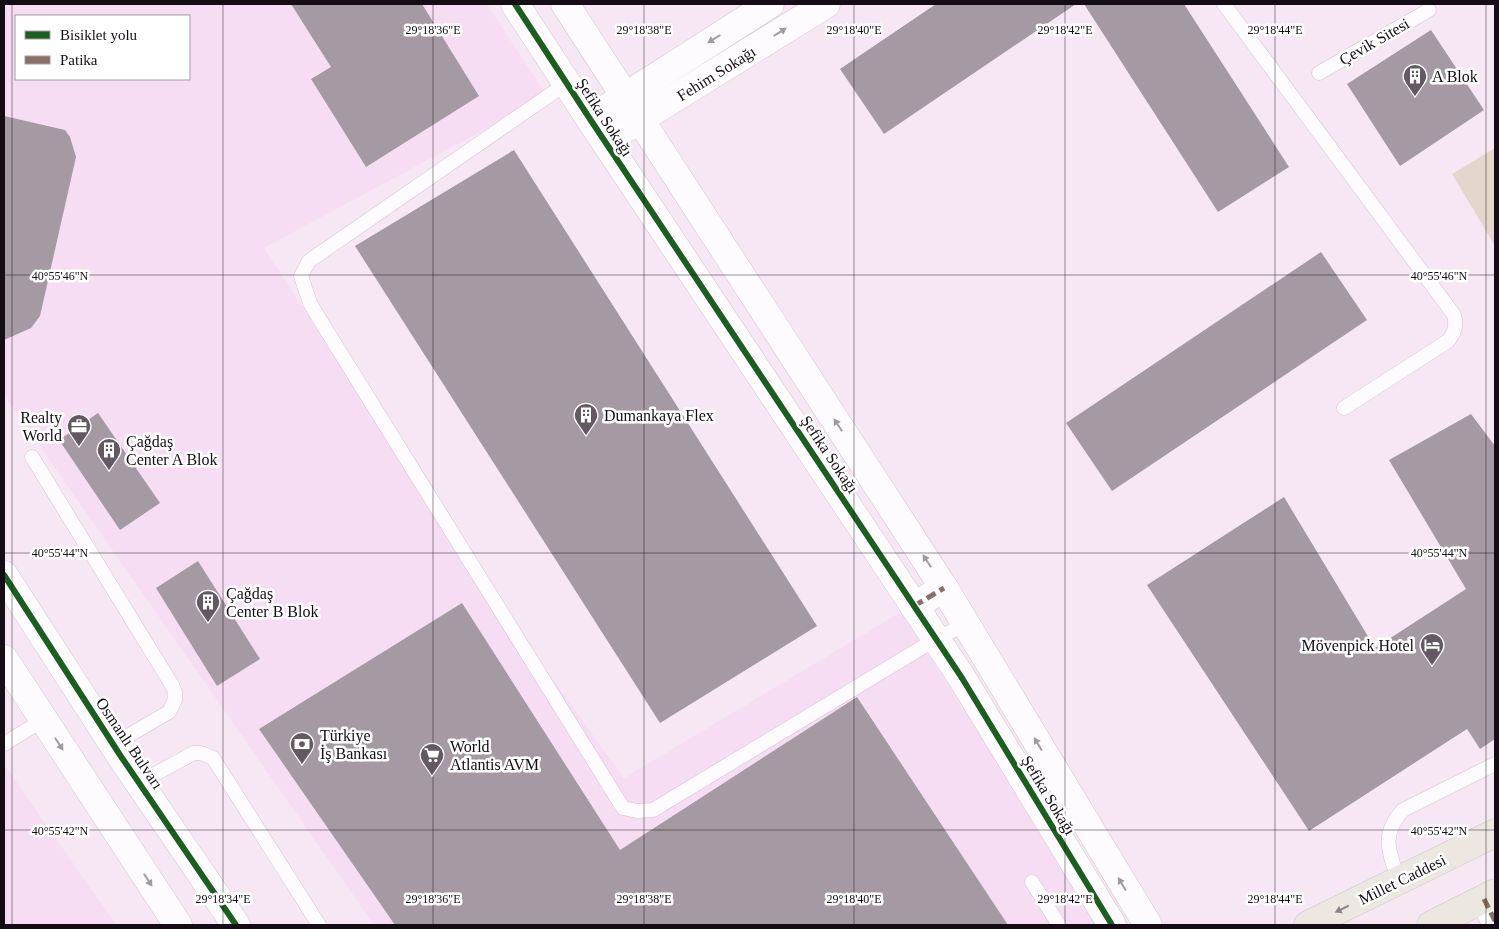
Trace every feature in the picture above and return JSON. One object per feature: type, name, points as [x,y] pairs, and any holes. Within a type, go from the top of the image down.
[{"type":"main road","name":"Millet Caddesi","points":[[1308,925],[1495,833]]},
{"type":"main road","points":[[1431,925],[1491,904]]},
{"type":"street","name":"Şefika Sokağı","points":[[515,4],[962,678],[1112,925]]},
{"type":"street","name":"Şefika Sokağı","points":[[565,4],[944,588],[1148,925]]},
{"type":"street","name":"Fehim Sokağı","points":[[598,130],[625,96],[770,4]]},
{"type":"street","name":"Fehim Sokağı","points":[[598,130],[640,120],[826,4]]},
{"type":"street","name":"Osmanlı Bulvarı","points":[[4,575],[114,744],[236,925]]},
{"type":"street","points":[[914,606],[944,588]]},
{"type":"street","points":[[4,659],[178,925]]},
{"type":"lane","points":[[1224,4],[1454,315],[1456,321],[1453,335],[1448,341],[1344,408]]},
{"type":"lane","name":"Çevik Sitesi","points":[[1319,73],[1431,6]]},
{"type":"lane","points":[[567,83],[309,262],[301,276],[310,303],[317,315],[623,808],[637,811],[653,810],[936,638],[966,624]]},
{"type":"lane","points":[[32,457],[175,692],[175,700],[169,712],[114,744]]},
{"type":"lane","points":[[4,744],[44,720]]},
{"type":"lane","points":[[140,782],[194,753],[201,753],[213,758],[319,925]]},
{"type":"lane","points":[[1399,881],[1388,849],[1390,829],[1396,818],[1403,810],[1495,764]]},
{"type":"lane","points":[[1032,882],[1060,925]]},
{"type":"shaded area","points":[[4,4],[487,4],[547,96],[264,248],[476,573],[624,778],[901,612],[1102,925],[374,925],[4,395]]},
{"type":"shaded area","points":[[1495,148],[1495,246],[1452,174]]},
{"type":"shaded area","points":[[4,764],[116,925],[4,925]]},
{"type":"building","points":[[291,4],[422,4],[479,96],[366,167],[311,79],[331,67]]},
{"type":"building","points":[[936,4],[1076,4],[884,134],[840,69]]},
{"type":"building","points":[[1084,4],[1184,4],[1289,167],[1218,212]]},
{"type":"building","name":"A Blok","points":[[1431,30],[1484,110],[1400,166],[1347,84]]},
{"type":"building","points":[[4,116],[65,130],[70,137],[76,157],[40,316],[31,328],[4,340]]},
{"type":"building","name":"Dumankaya Flex","points":[[514,150],[817,626],[660,723],[355,246]]},
{"type":"building","points":[[1321,252],[1367,320],[1112,491],[1066,423]]},
{"type":"building","name":"Çağdaş Center A Blok","points":[[98,413],[160,503],[120,530],[59,440]]},
{"type":"building","points":[[1471,414],[1495,446],[1495,739],[1480,749],[1467,729],[1309,831],[1147,585],[1284,497],[1375,648],[1466,589],[1389,460]]},
{"type":"building","name":"Çağdaş Center B Blok","points":[[198,561],[260,659],[217,686],[156,588]]},
{"type":"building","name":"World Atlantis AVM","points":[[462,603],[620,850],[857,697],[1008,925],[395,925],[259,729]]},
{"type":"marked path","points":[[914,606],[944,588]]},
{"type":"marked path","points":[[1484,899],[1495,921]]},
{"type":"cycle path","points":[[515,4],[962,678],[1112,925]]},
{"type":"cycle path","points":[[4,575],[120,755],[236,925]]},
{"type":"place","name":"A Blok","points":[[1415,97]]},
{"type":"place","name":"Dumankaya Flex","points":[[586,436]]},
{"type":"place","name":"Realty World","points":[[79,447]]},
{"type":"place","name":"Çağdaş Center A Blok","points":[[109,471]]},
{"type":"place","name":"Çağdaş Center B Blok","points":[[208,623]]},
{"type":"place","name":"Mövenpick Hotel","points":[[1432,666]]},
{"type":"place","name":"Türkiye İş Bankası","points":[[302,765]]},
{"type":"place","name":"World Atlantis AVM","points":[[432,776]]}]
